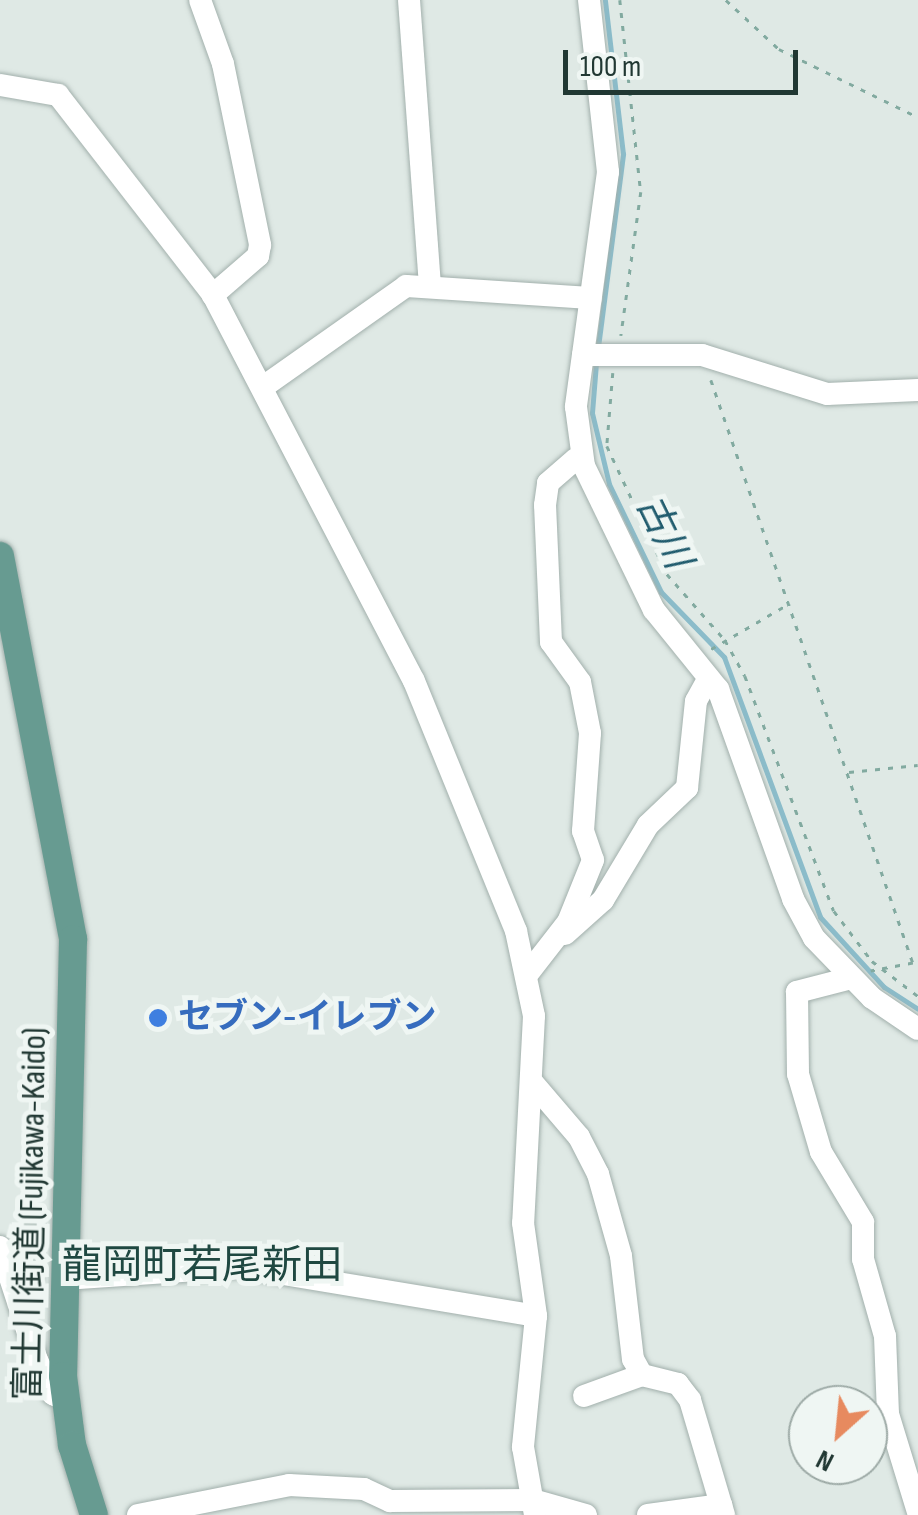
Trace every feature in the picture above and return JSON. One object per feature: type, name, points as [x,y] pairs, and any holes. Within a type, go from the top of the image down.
[{"type":"main road","name":"富士川街道 (Fujikawa-Kaido)","points":[[0,556],[72,939],[65,1400],[94,1515]]},
{"type":"street","points":[[200,0],[222,64],[260,245],[258,256],[213,295]]},
{"type":"street","points":[[408,0],[430,283]]},
{"type":"street","points":[[589,0],[608,172],[590,298],[599,356],[576,423],[584,466],[646,596],[710,678],[728,712],[793,898],[814,938],[851,978],[918,1029]]},
{"type":"street","points":[[0,86],[58,95],[213,295],[414,680],[505,903],[534,1016],[522,1223],[536,1316],[523,1447],[534,1507]]},
{"type":"street","points":[[263,387],[392,290],[430,283],[590,298]]},
{"type":"street","points":[[599,356],[702,355],[827,394],[918,390]]},
{"type":"street","points":[[550,949],[593,860],[583,831],[590,733],[574,668],[551,642],[545,506],[548,483],[576,459]]},
{"type":"street","points":[[526,976],[603,900],[648,826],[687,788],[696,701],[710,678]]},
{"type":"street","points":[[851,978],[796,992],[798,1074],[821,1152],[863,1222],[863,1259],[884,1336],[888,1414],[918,1512]]},
{"type":"street","points":[[532,1082],[579,1136],[598,1174],[621,1256],[624,1317],[642,1375]]},
{"type":"street","points":[[0,1247],[37,1360],[53,1394],[65,1400]]},
{"type":"street","points":[[64,1278],[241,1267],[536,1316]]},
{"type":"street","points":[[584,1396],[642,1375],[678,1384],[690,1400],[722,1510],[648,1515]]},
{"type":"street","points":[[138,1515],[289,1485],[364,1489],[390,1501],[534,1507],[586,1515]]},
{"type":"path","points":[[620,0],[641,192],[599,356],[608,446],[667,574],[724,640],[745,676],[818,881],[881,970],[918,996]]},
{"type":"path","points":[[726,0],[779,49],[918,117]]},
{"type":"path","points":[[702,355],[913,962],[874,970]]},
{"type":"path","points":[[718,643],[791,602]]},
{"type":"path","points":[[848,772],[918,765]]},
{"type":"building","points":[[23,1223],[47,1223],[46,1291],[31,1290],[34,1237],[22,1237]]},
{"type":"waterway","name":"古川","points":[[598,347],[623,154],[605,0]]},
{"type":"waterway","name":"古川","points":[[596,363],[592,413],[609,484],[661,592],[724,657],[820,917],[884,987],[918,1009]]},
{"type":"place","name":"セブン-イレブン","points":[[158,1018]]},
{"type":"district","name":"龍岡町若尾新田","points":[[202,1266]]}]
